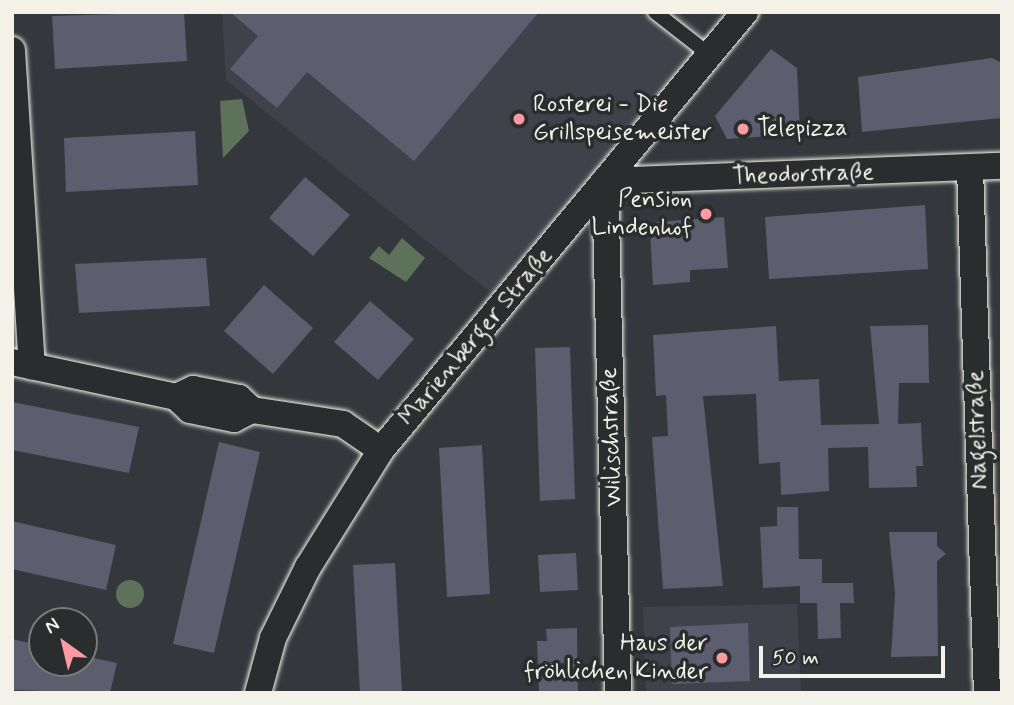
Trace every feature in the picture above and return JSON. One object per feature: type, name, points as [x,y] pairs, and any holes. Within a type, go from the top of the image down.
[{"type":"street","name":"Marienberger Straße","points":[[258,693],[273,638],[308,566],[381,450],[746,12]]},
{"type":"street","points":[[12,50],[22,364],[176,397],[194,389],[239,398],[252,410],[344,424],[381,450]]},
{"type":"street","name":"Theodorstraße","points":[[605,181],[1002,166]]},
{"type":"street","name":"Nagelstraße","points":[[970,168],[988,693]]},
{"type":"street","name":"Wilischstraße","points":[[605,181],[618,693]]},
{"type":"lane","points":[[655,12],[710,55]]},
{"type":"shaded area","points":[[222,12],[679,12],[718,45],[504,303],[226,80]]},
{"type":"shaded area","name":"Haus der fröhlichen Kinder","points":[[797,604],[801,693],[646,693],[643,607]]},
{"type":"green space","points":[[242,99],[249,131],[223,158],[220,101]]},
{"type":"green space","points":[[402,238],[425,258],[406,282],[369,258],[379,246],[389,255]]},
{"type":"green space","points":[[130,580],[140,584],[144,594],[140,604],[130,608],[120,604],[116,594],[120,584]]},
{"type":"building","points":[[184,12],[187,61],[55,69],[52,16]]},
{"type":"building","points":[[230,12],[539,12],[414,161],[307,72],[277,108],[230,69],[258,36]]},
{"type":"building","points":[[771,49],[797,68],[800,134],[727,139],[715,116]]},
{"type":"building","points":[[992,58],[1002,63],[1002,118],[862,132],[858,77]]},
{"type":"building","points":[[195,131],[198,185],[66,192],[64,138]]},
{"type":"building","points":[[305,177],[350,215],[313,256],[269,218]]},
{"type":"building","points":[[925,205],[928,269],[769,279],[765,217]]},
{"type":"building","points":[[724,217],[728,268],[690,270],[690,282],[653,285],[650,230],[656,222]]},
{"type":"building","points":[[206,258],[210,306],[79,313],[75,264]]},
{"type":"building","points":[[264,285],[313,328],[273,374],[224,331]]},
{"type":"building","points":[[370,301],[414,339],[378,380],[334,342]]},
{"type":"building","points":[[928,325],[929,383],[899,383],[898,424],[921,423],[923,466],[916,466],[917,487],[869,488],[868,447],[828,448],[829,491],[781,495],[780,462],[759,464],[756,394],[703,396],[723,586],[663,589],[652,437],[668,436],[666,395],[656,396],[653,335],[776,326],[779,381],[819,379],[821,425],[879,424],[870,326]]},
{"type":"building","points":[[570,347],[575,499],[540,501],[535,348]]},
{"type":"building","points":[[12,402],[139,427],[129,473],[12,450]]},
{"type":"building","points":[[219,442],[260,452],[214,653],[173,644]]},
{"type":"building","points":[[482,445],[490,594],[447,597],[439,448]]},
{"type":"building","points":[[777,507],[798,507],[799,559],[822,559],[822,583],[853,583],[854,603],[840,603],[841,638],[818,639],[817,603],[800,603],[800,586],[763,588],[760,527],[777,526]]},
{"type":"building","points":[[12,521],[116,545],[106,590],[12,569]]},
{"type":"building","points":[[889,532],[937,532],[937,546],[946,554],[937,561],[938,656],[891,657],[895,594]]},
{"type":"building","points":[[576,553],[578,590],[540,592],[538,555]]},
{"type":"building","points":[[395,563],[402,693],[360,693],[353,565]]},
{"type":"building","points":[[748,623],[750,681],[672,684],[670,627]]},
{"type":"building","points":[[577,628],[578,693],[539,693],[537,641],[547,641],[546,629]]},
{"type":"building","points":[[12,639],[28,643],[28,677],[98,677],[98,659],[117,663],[110,693],[12,690]]},
{"type":"place","name":"Rosterei - Die Grillspeisemeister","points":[[519,119]]},
{"type":"place","name":"Telepizza","points":[[743,129]]},
{"type":"place","name":"Pension Lindenhof","points":[[706,214]]},
{"type":"place","name":"Haus der fröhlichen Kinder","points":[[722,658]]}]
